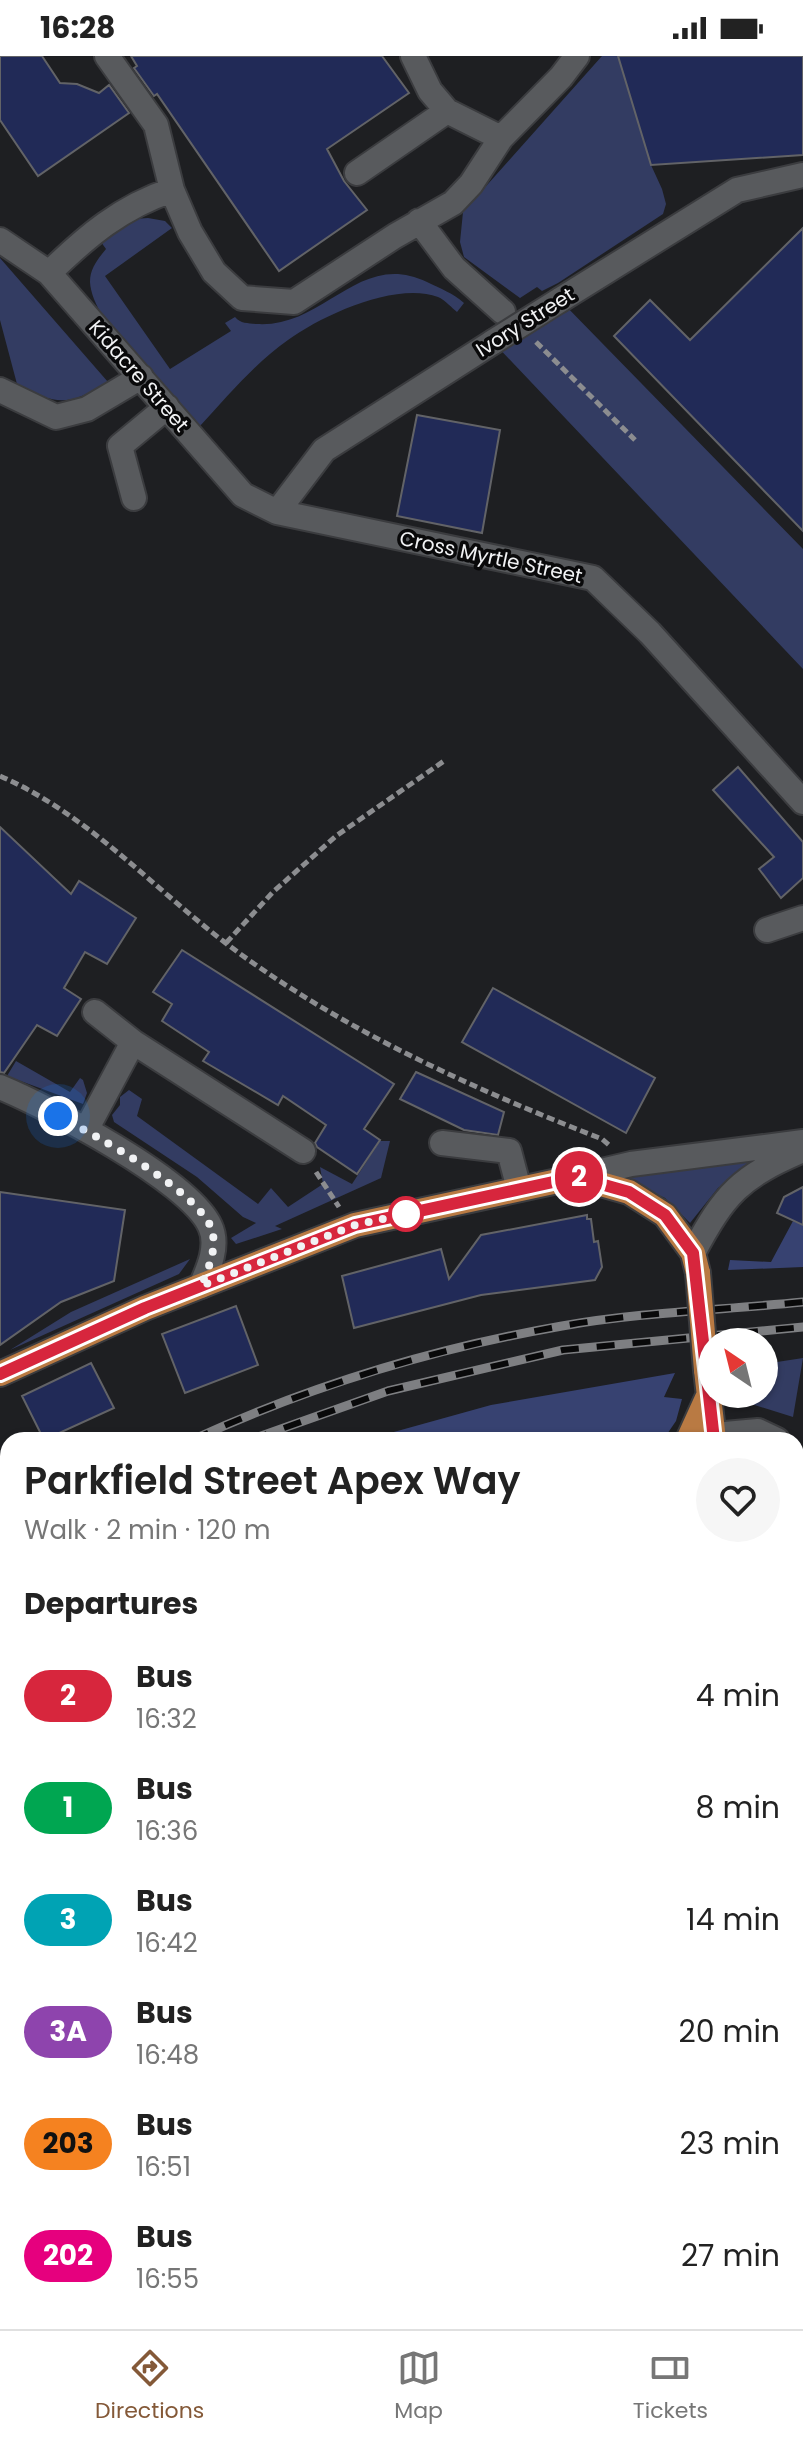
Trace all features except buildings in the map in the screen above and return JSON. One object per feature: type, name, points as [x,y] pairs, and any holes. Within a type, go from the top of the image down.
[{"type":"main road","points":[[0,1374],[201,1286],[355,1225],[576,1177],[629,1192],[665,1215],[696,1263],[703,1328]]},
{"type":"main road","points":[[691,1432],[699,1408]]},
{"type":"main road","points":[[711,1408],[713,1432]]},
{"type":"street","points":[[107,56],[156,125],[172,190],[190,232],[214,272],[242,298],[268,303],[294,302],[419,221],[453,203],[471,184],[501,138],[561,77],[577,56]]},
{"type":"street","points":[[413,56],[430,91],[447,111],[501,138]]},
{"type":"street","points":[[357,173],[447,111]]},
{"type":"street","name":"Ivory Street","points":[[277,512],[324,450],[737,190],[803,175]]},
{"type":"street","points":[[49,273],[89,235],[121,211],[172,190]]},
{"type":"street","points":[[419,221],[454,268],[503,312]]},
{"type":"street","name":"Kidacre Street","points":[[0,240],[49,273],[243,495],[277,512]]},
{"type":"street","points":[[0,390],[56,417],[87,409],[141,377]]},
{"type":"street","points":[[134,498],[120,446],[167,407]]},
{"type":"street","name":"Cross Myrtle Street","points":[[277,512],[593,578],[650,633],[803,802]]},
{"type":"street","points":[[767,930],[803,918]]},
{"type":"street","points":[[95,1012],[133,1042],[303,1151]]},
{"type":"street","points":[[86,1130],[133,1042]]},
{"type":"street","points":[[0,1087],[86,1130],[174,1188],[211,1227],[211,1264],[201,1286]]},
{"type":"street","points":[[576,1177],[631,1164],[767,1144],[803,1142]]},
{"type":"street","points":[[442,1143],[509,1151],[519,1189]]},
{"type":"street","points":[[696,1263],[728,1194],[753,1174],[803,1150]]},
{"type":"path","points":[[503,312],[635,440]]},
{"type":"path","points":[[226,943],[273,892],[336,836],[444,761]]},
{"type":"path","points":[[0,776],[26,787],[105,842],[166,897],[226,943],[350,1022],[505,1101],[602,1139],[631,1164]]},
{"type":"path","points":[[303,1151],[321,1184],[355,1225]]},
{"type":"shaded area","points":[[602,56],[618,56],[651,165],[662,189],[666,204],[663,214],[558,283],[542,291],[537,287],[520,298],[464,257],[460,242],[463,212]]},
{"type":"shaded area","points":[[135,219],[165,221],[172,228],[105,276],[170,369],[231,331],[225,323],[235,317],[257,324],[281,322],[381,275],[403,274],[427,282],[464,303],[457,312],[438,297],[402,293],[360,303],[320,320],[264,359],[200,426],[134,358],[94,299],[90,277],[106,249],[101,242]]},
{"type":"shaded area","points":[[0,258],[108,382],[83,396],[63,400],[43,396],[17,384],[0,320]]},
{"type":"shaded area","points":[[560,300],[803,549],[803,669],[493,342]]},
{"type":"shaded area","points":[[16,1061],[70,1092],[80,1078],[87,1093],[83,1104],[7,1076]]},
{"type":"shaded area","points":[[129,1090],[142,1099],[137,1116],[258,1204],[271,1188],[288,1207],[323,1184],[320,1167],[352,1184],[380,1141],[390,1141],[381,1178],[275,1226],[282,1229],[236,1244],[231,1238],[256,1223],[243,1217],[197,1177],[114,1122],[112,1115],[120,1105],[120,1097]]},
{"type":"shaded area","points":[[777,1147],[718,1188],[690,1223],[665,1198],[623,1179],[621,1173]]},
{"type":"shaded area","points":[[793,1221],[803,1225],[803,1267],[728,1270],[730,1260],[771,1262]]},
{"type":"shaded area","points":[[190,1259],[179,1274],[10,1350],[71,1312]]},
{"type":"shaded area","points":[[803,1358],[793,1417],[764,1408],[778,1408],[778,1362]]},
{"type":"shaded area","points":[[675,1373],[664,1397],[682,1399],[676,1421],[668,1432],[394,1432],[491,1405]]},
{"type":"railway","points":[[211,1432],[373,1371],[515,1335],[652,1314],[803,1302]]},
{"type":"railway","points":[[273,1432],[388,1391],[563,1350],[803,1327]]},
{"type":"bus line","name":"2","points":[[0,1374],[145,1308],[355,1225],[576,1177],[629,1192],[665,1215],[693,1253],[698,1273],[713,1432]]},
{"type":"route","points":[[58,1116],[136,1162],[174,1188],[198,1211],[211,1227],[213,1244],[211,1264],[201,1286],[355,1225],[410,1213],[406,1214]]}]
